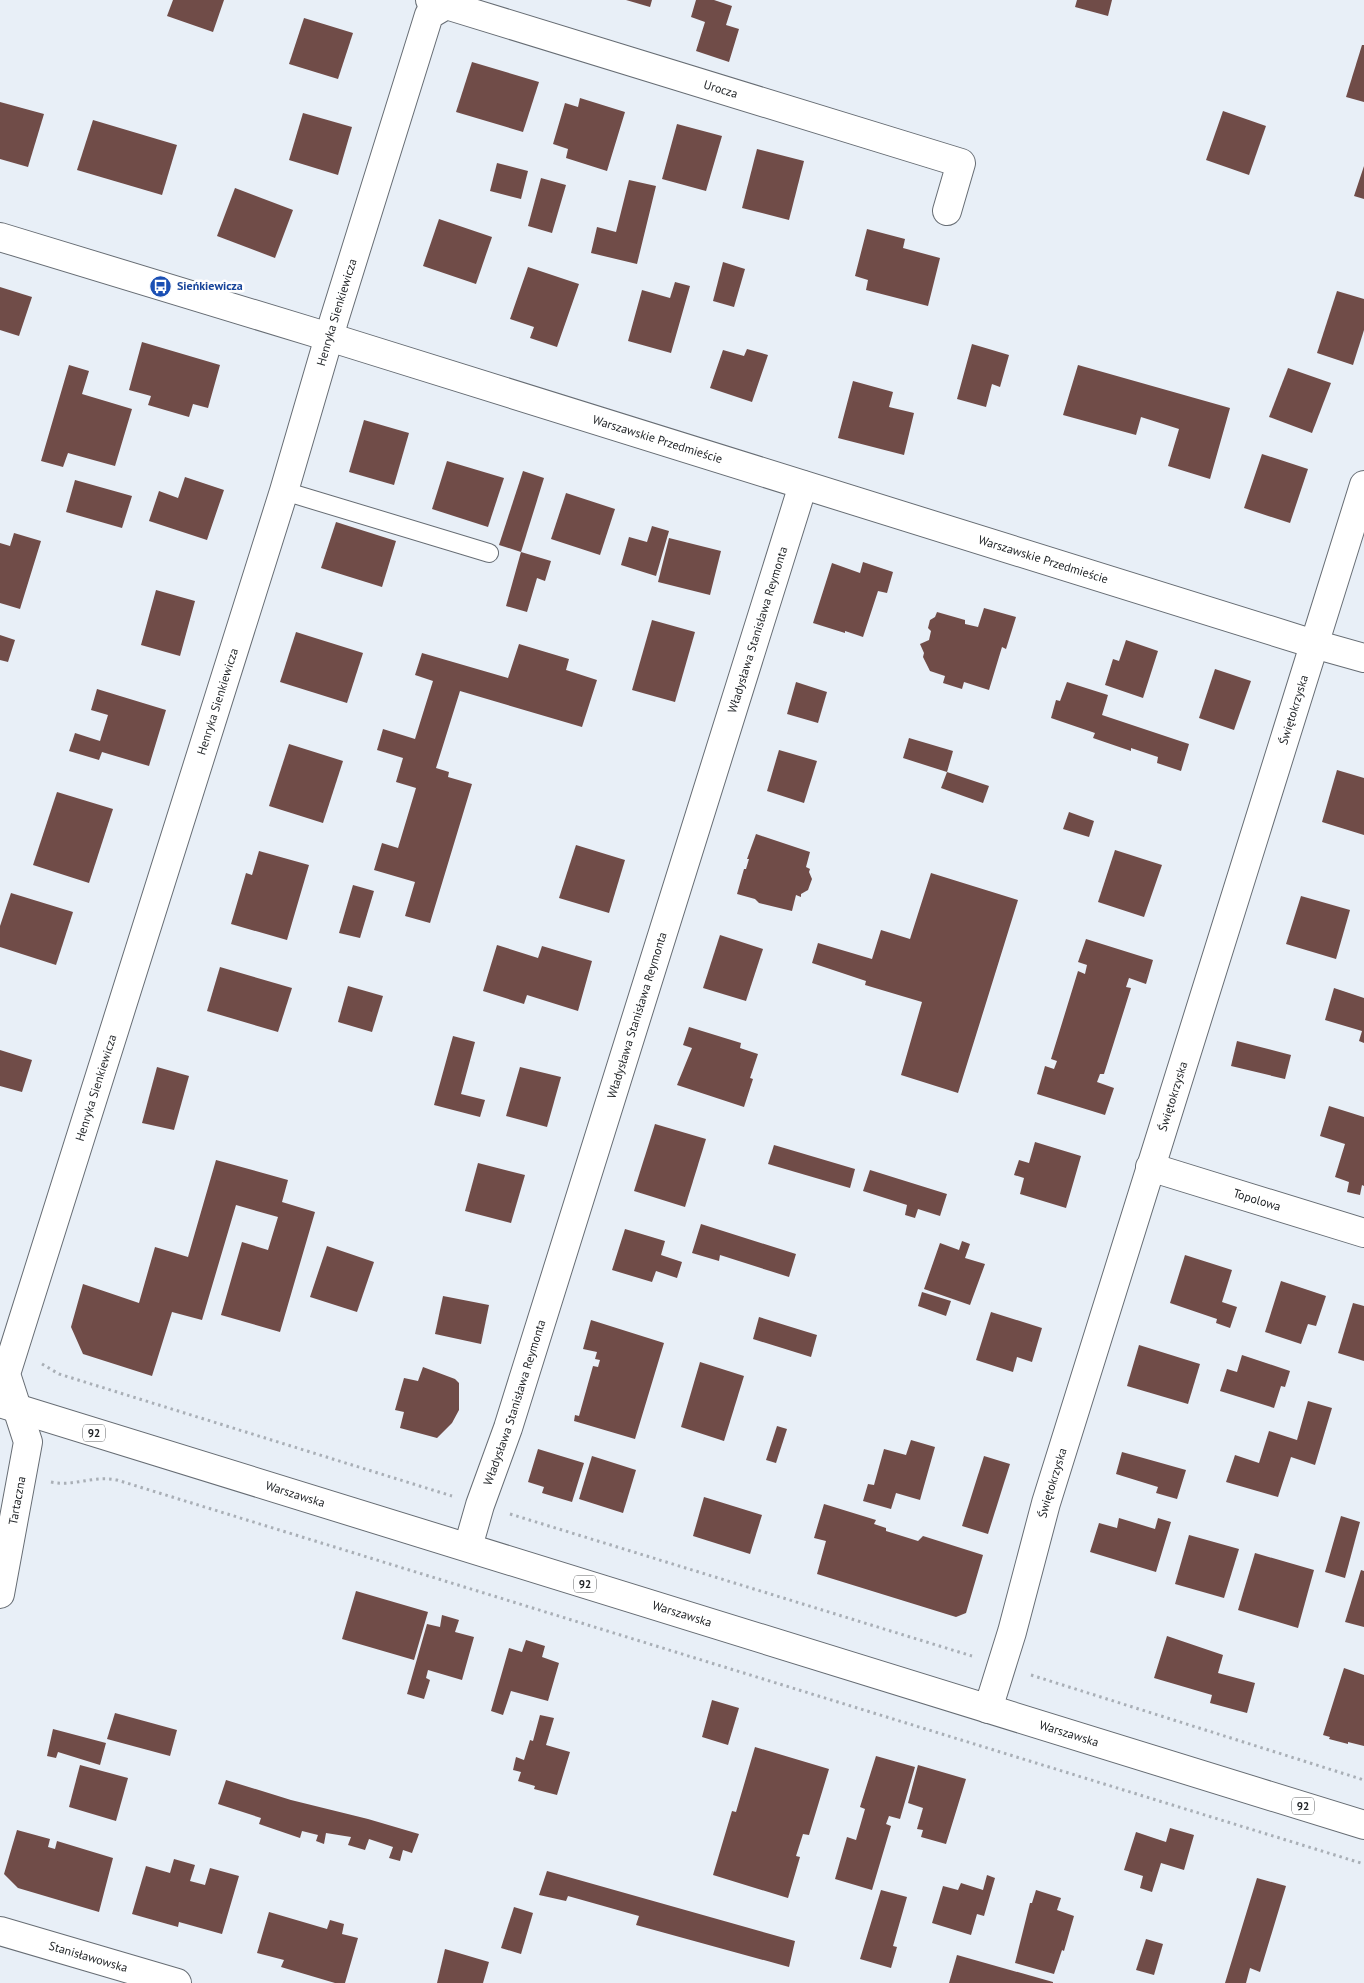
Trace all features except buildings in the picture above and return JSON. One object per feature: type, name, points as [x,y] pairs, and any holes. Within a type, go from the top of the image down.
[{"type":"street","name":"Urocza","points":[[441,2],[961,163],[947,211]]},
{"type":"street","name":"Henryka Sienkiewicza","points":[[9,1406],[6,1374],[284,491],[328,337],[429,15],[441,2]]},
{"type":"street","name":"Warszawskie Przedmieście","points":[[0,237],[1364,658]]},
{"type":"street","name":"Władysława Stanisława Reymonta","points":[[468,1547],[480,1505],[508,1428],[803,485]]},
{"type":"street","name":"Świętokrzyska","points":[[988,1709],[1012,1632],[1046,1503],[1364,485]]},
{"type":"street","name":"Topolowa","points":[[1150,1167],[1364,1233]]},
{"type":"street","name":"Warszawska","points":[[9,1406],[1364,1825]]},
{"type":"street","name":"Tartaczna","points":[[0,1594],[28,1442],[9,1406]]},
{"type":"street","name":"Stanisławowska","points":[[0,1931],[177,1983]]},
{"type":"lane","points":[[284,491],[489,553]]},
{"type":"path","points":[[37,1360],[59,1374],[458,1498]]},
{"type":"path","points":[[57,1483],[65,1484],[98,1478],[107,1478],[127,1483],[1364,1864]]},
{"type":"path","points":[[504,1512],[978,1657]]},
{"type":"path","points":[[1026,1674],[1364,1780]]},
{"type":"place","name":"Sieńkiewicza","points":[[161,286]]}]
